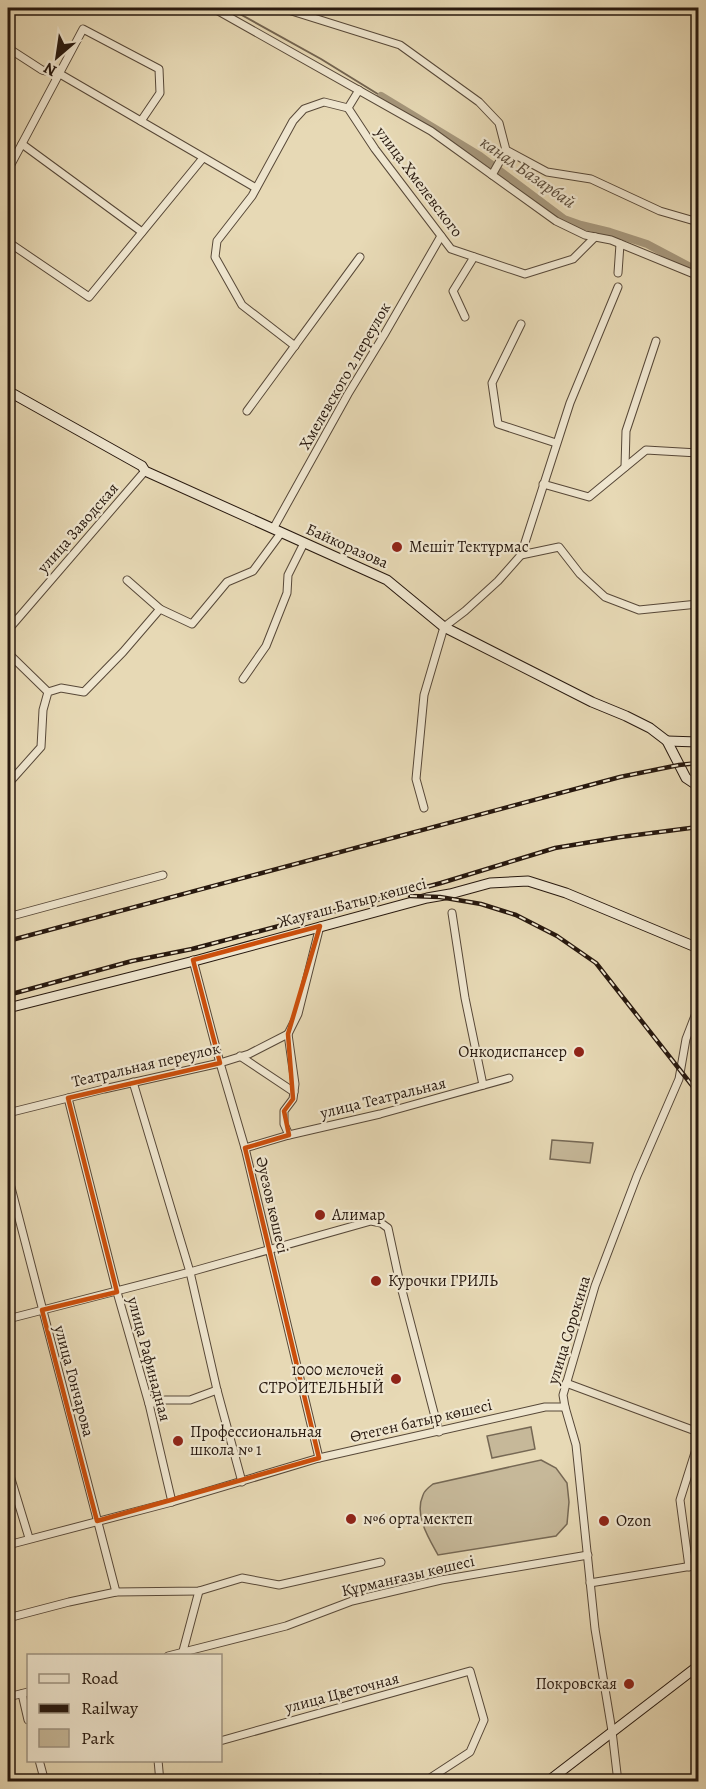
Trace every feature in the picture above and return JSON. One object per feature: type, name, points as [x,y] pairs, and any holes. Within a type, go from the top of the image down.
[{"type":"street","name":"улица Хмелевского","points":[[213,8],[431,131],[556,221],[585,235],[611,240],[699,277]]},
{"type":"street","points":[[282,8],[400,45],[479,102],[499,123],[505,152],[492,175]]},
{"type":"street","points":[[8,170],[83,29],[159,69],[159,93],[141,122]]},
{"type":"street","points":[[8,48],[42,70],[60,74],[256,188]]},
{"type":"street","points":[[295,346],[242,305],[215,257],[217,241],[252,196],[292,121],[304,109],[324,102],[348,108],[359,90]]},
{"type":"street","name":"улица Хмелевского","points":[[348,108],[375,149],[451,249],[525,274],[573,259],[595,237]]},
{"type":"street","points":[[22,144],[142,232]]},
{"type":"street","points":[[505,152],[547,172],[591,179],[660,211],[699,222]]},
{"type":"street","points":[[8,242],[89,297],[203,158]]},
{"type":"street","name":"Хмелевского 2 переулок","points":[[160,609],[192,624],[227,582],[253,571],[277,531],[348,394],[441,236]]},
{"type":"street","points":[[618,273],[620,244]]},
{"type":"street","points":[[247,411],[360,257]]},
{"type":"street","points":[[465,316],[453,291],[474,257]]},
{"type":"street","points":[[424,808],[416,779],[424,695],[444,627],[498,581],[521,555],[570,403],[618,287]]},
{"type":"street","points":[[521,324],[492,383],[498,424],[556,443]]},
{"type":"street","points":[[625,467],[626,431],[656,341]]},
{"type":"street","name":"Байкоразова","points":[[8,391],[142,466],[145,471],[387,580],[444,627],[592,702],[650,728],[667,741],[686,778],[699,786]]},
{"type":"street","points":[[543,484],[589,497],[646,450],[698,451]]},
{"type":"street","name":"улица Заводская","points":[[8,630],[145,471]]},
{"type":"street","points":[[243,679],[266,646],[287,593],[288,575],[304,543]]},
{"type":"street","points":[[521,555],[559,547],[580,574],[605,597],[639,610],[699,604]]},
{"type":"street","points":[[48,692],[61,688],[84,692],[160,609],[127,580]]},
{"type":"street","points":[[8,654],[48,692]]},
{"type":"street","points":[[8,784],[41,747],[43,710],[48,692]]},
{"type":"street","points":[[667,741],[699,742]]},
{"type":"street","points":[[8,917],[162,875]]},
{"type":"street","name":"Жауғаш Батыр көшесі","points":[[8,1008],[490,883],[528,881],[566,893],[699,948]]},
{"type":"street","points":[[452,913],[465,998],[483,1085]]},
{"type":"street","points":[[289,1135],[284,1125],[284,1111],[293,1099],[295,1084],[288,1034],[298,1014],[320,926]]},
{"type":"street","name":"Әуезов көшесі","points":[[193,960],[245,1148],[319,1458]]},
{"type":"street","name":"улица Сорокина","points":[[618,1782],[595,1629],[576,1445],[563,1395],[595,1286],[637,1176],[679,1079],[686,1039],[699,1008]]},
{"type":"street","name":"Театральная переулок","points":[[8,1113],[220,1063],[288,1034]]},
{"type":"street","points":[[240,1056],[294,1092]]},
{"type":"street","name":"улица Театральная","points":[[245,1148],[509,1078]]},
{"type":"street","points":[[133,1082],[190,1272],[217,1390],[242,1482]]},
{"type":"street","name":"улица Рафинадная","points":[[68,1098],[117,1292],[149,1404],[172,1502]]},
{"type":"street","name":"улица Гончарова","points":[[8,1176],[116,1592]]},
{"type":"street","name":"улица Рафинадная","points":[[8,1319],[117,1292],[371,1221],[381,1223],[388,1228],[399,1280],[439,1432]]},
{"type":"street","points":[[566,1383],[699,1432]]},
{"type":"street","points":[[149,1404],[165,1400],[190,1400],[217,1390]]},
{"type":"street","name":"Өтеген батыр көшесі","points":[[8,1545],[172,1502],[319,1458],[545,1407],[565,1407]]},
{"type":"street","points":[[689,1567],[680,1500],[699,1443]]},
{"type":"street","points":[[8,1472],[29,1538]]},
{"type":"street","name":"Құрманғазы көшесі","points":[[174,1654],[286,1626],[352,1601],[441,1580],[588,1555]]},
{"type":"street","points":[[8,1618],[116,1592],[199,1591],[242,1578],[279,1585],[381,1562]]},
{"type":"street","points":[[590,1583],[699,1565]]},
{"type":"street","points":[[183,1651],[199,1591]]},
{"type":"street","points":[[547,1782],[699,1666]]},
{"type":"street","name":"улица Цветочная","points":[[222,1740],[470,1671],[484,1720],[470,1752],[424,1782]]},
{"type":"street","points":[[8,1697],[25,1693],[27,1711]]},
{"type":"street","points":[[39,1762],[45,1782]]},
{"type":"street","points":[[158,1762],[160,1782]]},
{"type":"street","points":[[311,1782],[320,1778]]},
{"type":"highlighted area","points":[[320,926],[288,1034],[293,1099],[284,1111],[289,1135],[245,1148],[319,1458],[97,1521],[42,1310],[117,1292],[68,1098],[220,1063],[193,960]]},
{"type":"green space","points":[[552,1140],[593,1143],[590,1163],[550,1159]]},
{"type":"green space","points":[[531,1427],[535,1449],[492,1458],[487,1436]]},
{"type":"green space","points":[[541,1460],[556,1468],[567,1483],[569,1502],[567,1524],[556,1536],[438,1555],[421,1518],[421,1503],[428,1488],[433,1484]]},
{"type":"waterway","points":[[229,8],[321,59],[381,96]]},
{"type":"waterway","name":"канал Базарбай","points":[[381,96],[480,156],[564,219],[647,244],[698,271]]},
{"type":"railway","points":[[8,941],[620,777],[698,763]]},
{"type":"railway","points":[[8,995],[132,961],[192,949],[441,883],[555,848],[698,827]]},
{"type":"railway","points":[[410,896],[440,897],[481,904],[516,915],[557,936],[596,963],[698,1093]]},
{"type":"place","name":"Мешіт Тектұрмас","points":[[397,547]]},
{"type":"place","name":"Онкодиспансер","points":[[579,1052]]},
{"type":"place","name":"Алимар","points":[[320,1215]]},
{"type":"place","name":"Курочки ГРИЛЬ","points":[[376,1281]]},
{"type":"place","name":"1000 мелочей СТРОИТЕЛЬНЫЙ","points":[[396,1379]]},
{"type":"place","name":"Профессиональная школа № 1","points":[[178,1441]]},
{"type":"place","name":"№6 орта мектеп","points":[[351,1519]]},
{"type":"place","name":"Ozon","points":[[604,1521]]},
{"type":"place","name":"Покровская","points":[[629,1684]]}]
